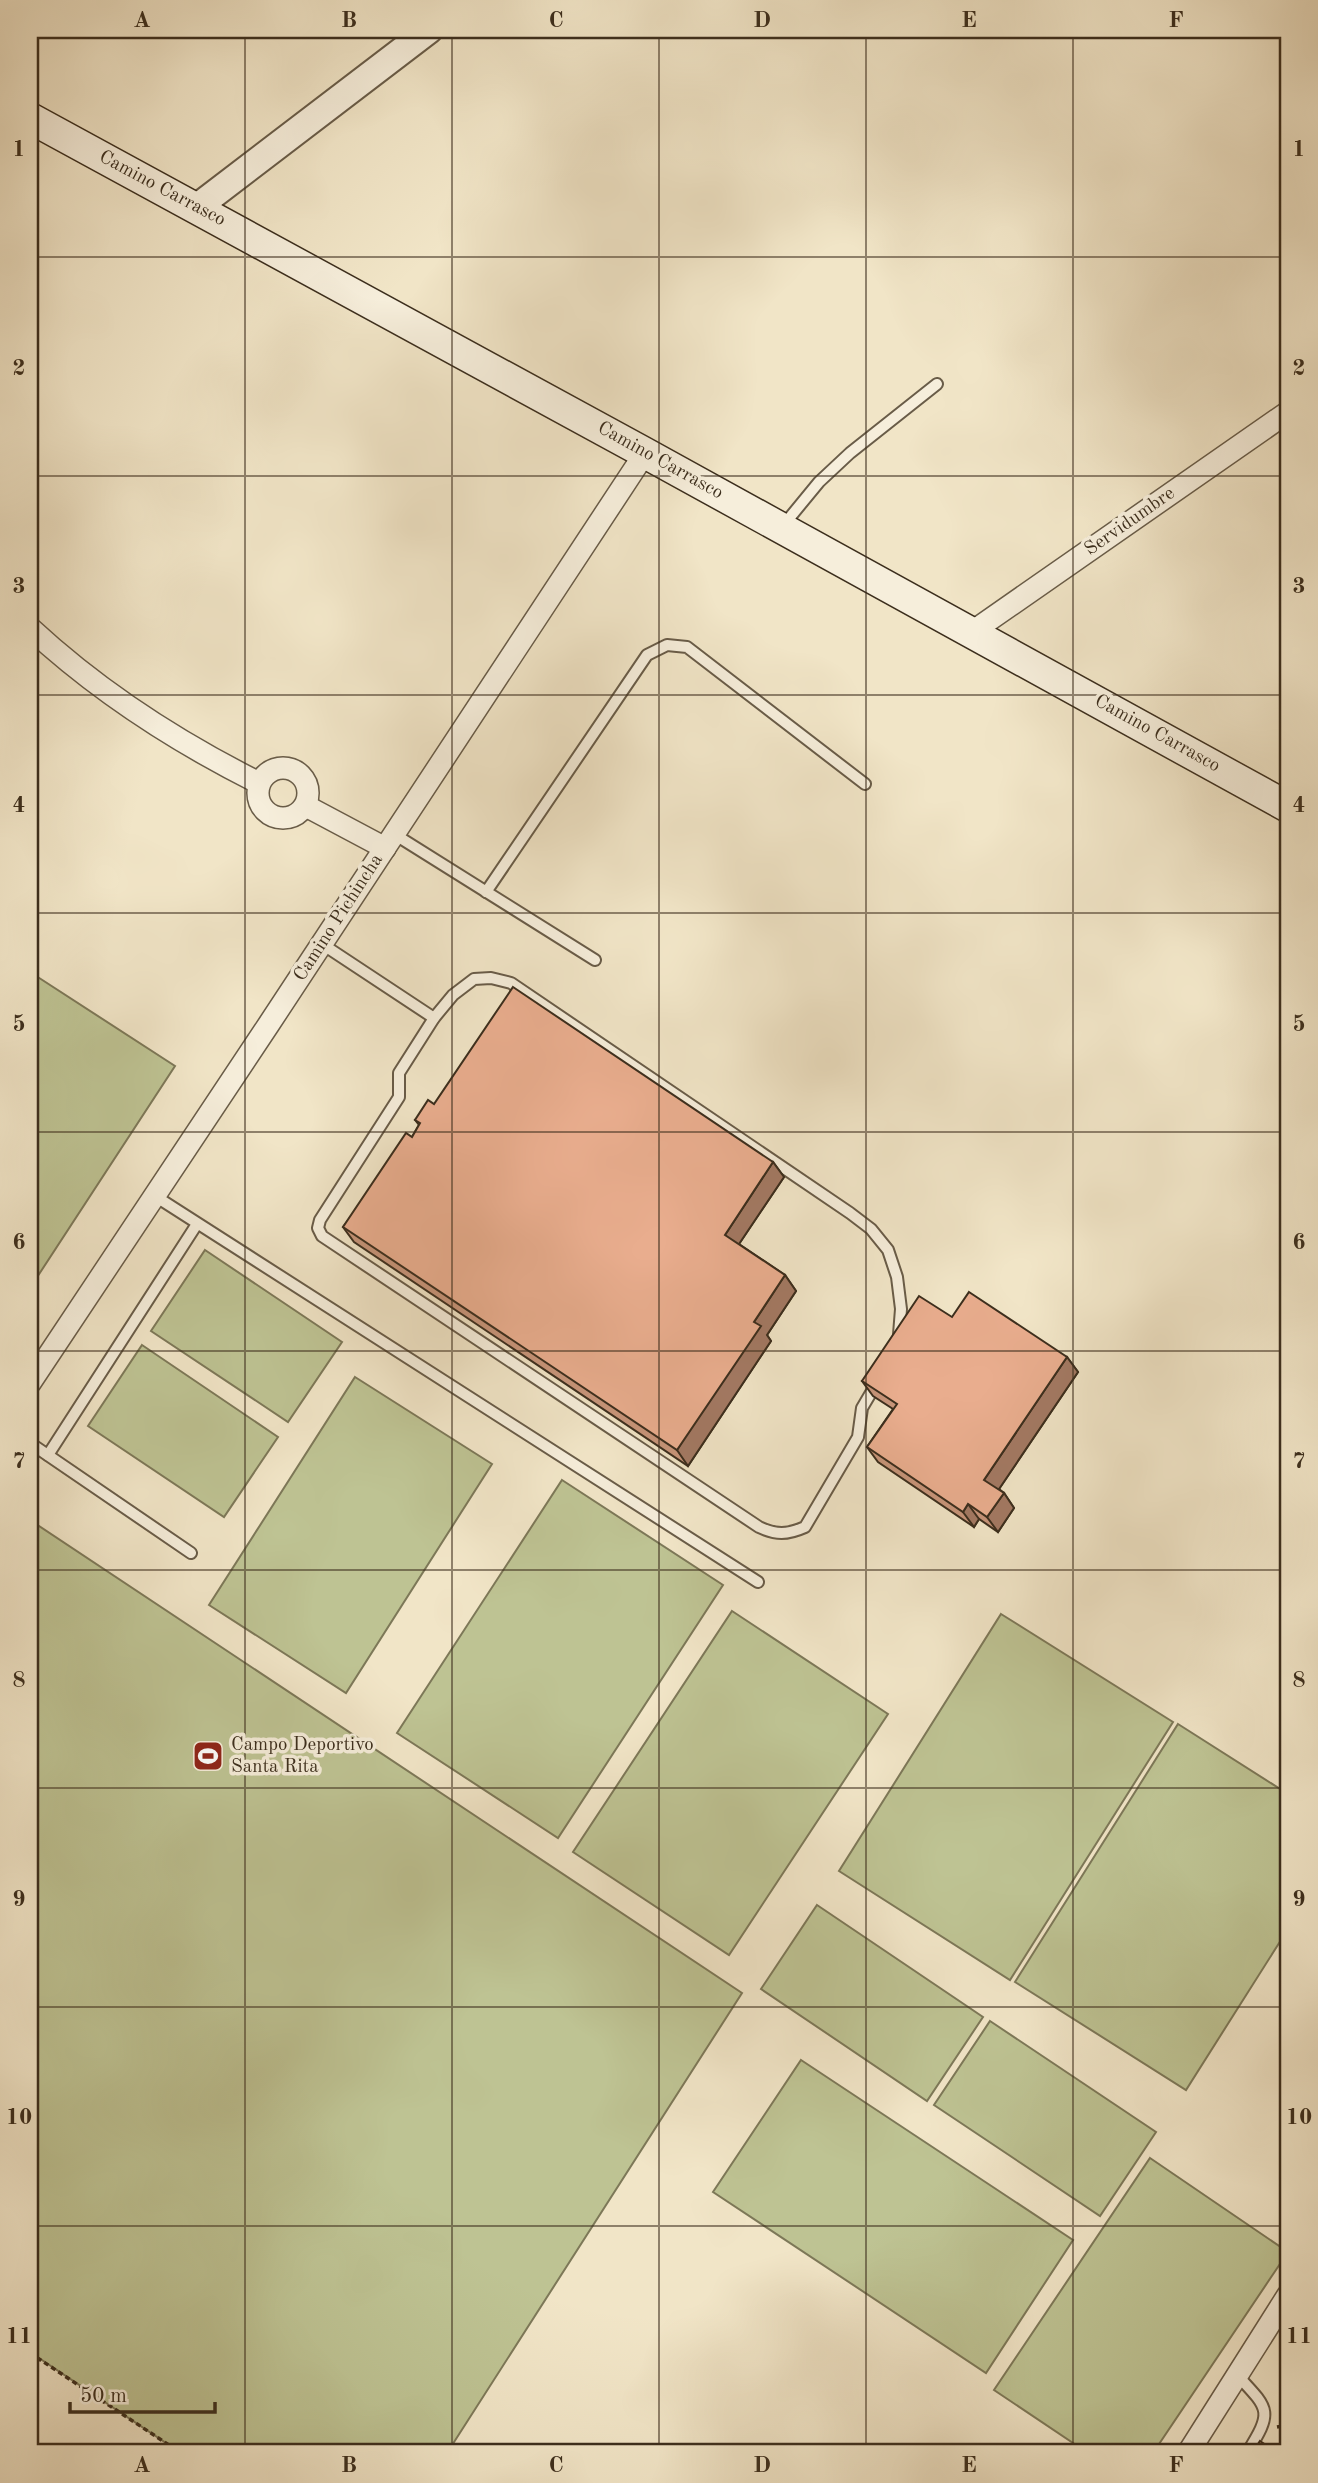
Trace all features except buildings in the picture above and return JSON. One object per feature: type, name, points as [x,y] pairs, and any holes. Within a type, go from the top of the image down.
[{"type":"main road","name":"Camino Carrasco","points":[[30,118],[1288,807]]},
{"type":"street","points":[[196,208],[429,30]]},
{"type":"street","name":"Servidumbre","points":[[972,632],[1288,412]]},
{"type":"street","name":"Camino Pichincha","points":[[30,1383],[645,453]]},
{"type":"street","points":[[30,628],[96,682],[165,731],[259,782]]},
{"type":"street","points":[[287,768],[302,775],[309,789],[306,806],[295,817],[279,819],[265,812],[258,798],[259,782],[271,771],[287,768]]},
{"type":"street","points":[[306,806],[389,841]]},
{"type":"street","points":[[1188,2453],[1288,2295]]},
{"type":"lane","points":[[782,528],[819,482],[849,453],[937,384]]},
{"type":"lane","points":[[486,892],[647,655],[667,645],[687,647],[865,784]]},
{"type":"lane","points":[[389,841],[486,892],[594,960]]},
{"type":"lane","points":[[322,944],[435,1018]]},
{"type":"lane","points":[[491,978],[511,983],[850,1213],[871,1229],[888,1250],[900,1293],[901,1327],[898,1348],[862,1408],[858,1437],[804,1527],[784,1535],[759,1527],[322,1236],[318,1228],[320,1220],[399,1097],[399,1073],[435,1018],[453,995],[474,979],[491,978]]},
{"type":"lane","points":[[155,1196],[758,1582]]},
{"type":"lane","points":[[48,1455],[197,1224]]},
{"type":"lane","points":[[30,1443],[191,1553]]},
{"type":"lane","points":[[1237,2375],[1263,2402],[1261,2430],[1247,2453]]},
{"type":"path","points":[[30,2353],[181,2453]]},
{"type":"green space","points":[[30,972],[175,1066],[30,1288]]},
{"type":"green space","points":[[205,1250],[342,1342],[288,1422],[151,1331]]},
{"type":"green space","points":[[142,1345],[278,1437],[224,1517],[88,1426]]},
{"type":"green space","points":[[355,1377],[492,1464],[346,1693],[209,1605]]},
{"type":"green space","points":[[562,1480],[723,1585],[558,1838],[397,1733]]},
{"type":"green space","name":"Campo Deportivo Santa Rita","points":[[30,1520],[742,1993],[447,2453],[181,2453],[30,2352]]},
{"type":"green space","points":[[732,1611],[888,1714],[729,1955],[573,1852]]},
{"type":"green space","points":[[1001,1614],[1173,1722],[1010,1980],[839,1871]]},
{"type":"green space","points":[[1178,1724],[1288,1794],[1288,1929],[1186,2090],[1015,1982]]},
{"type":"green space","points":[[817,1905],[983,2017],[927,2101],[761,1989]]},
{"type":"green space","points":[[990,2021],[1156,2132],[1100,2216],[934,2105]]},
{"type":"green space","points":[[801,2060],[1073,2240],[986,2373],[713,2192]]},
{"type":"green space","points":[[1150,2158],[1288,2252],[1153,2453],[1088,2453],[994,2390]]},
{"type":"place","name":"Campo Deportivo Santa Rita","points":[[208,1756]]}]
